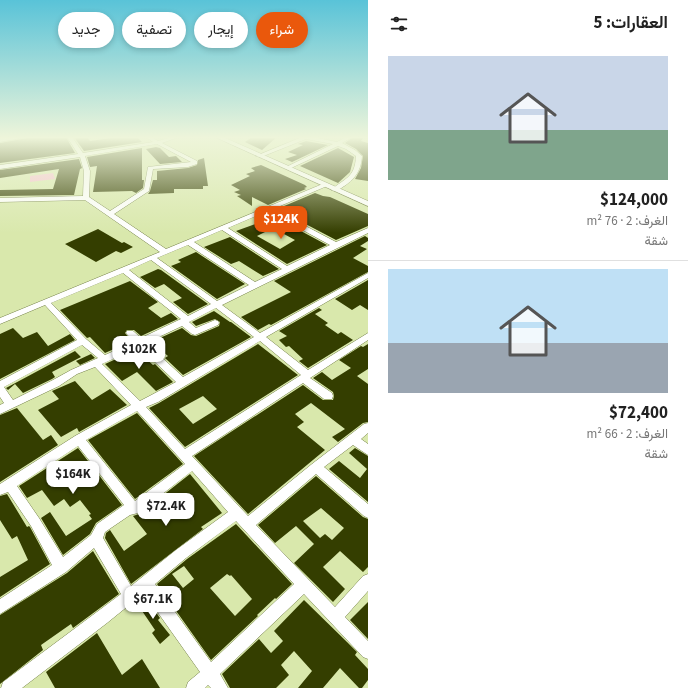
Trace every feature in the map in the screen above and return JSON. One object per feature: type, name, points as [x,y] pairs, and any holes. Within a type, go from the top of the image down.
[{"type":"street","points":[[86,198],[88,169]]},
{"type":"street","points":[[110,214],[147,190],[150,169]]},
{"type":"street","points":[[289,169],[368,204]]},
{"type":"street","points":[[334,190],[349,181],[354,176],[356,169]]},
{"type":"street","points":[[0,321],[47,303],[325,185]]},
{"type":"street","points":[[0,200],[86,198],[165,252]]},
{"type":"street","points":[[269,209],[335,245]]},
{"type":"street","points":[[223,228],[287,269]]},
{"type":"street","points":[[0,410],[56,383],[74,372],[140,343],[335,245],[368,230]]},
{"type":"street","points":[[189,242],[255,286]]},
{"type":"street","points":[[153,258],[260,336],[328,396]]},
{"type":"street","points":[[124,270],[184,320],[195,332],[215,323]]},
{"type":"street","points":[[61,567],[35,522],[5,488],[79,438],[138,405],[154,399],[260,336],[368,275]]},
{"type":"street","points":[[47,303],[83,341],[138,405],[236,513],[368,652]]},
{"type":"street","points":[[130,333],[182,382]]},
{"type":"street","points":[[184,455],[368,336]]},
{"type":"street","points":[[0,384],[83,341]]},
{"type":"street","points":[[0,390],[11,405]]},
{"type":"street","points":[[248,524],[316,467],[368,428]]},
{"type":"street","points":[[79,438],[134,509]]},
{"type":"street","points":[[353,439],[368,450]]},
{"type":"street","points":[[0,607],[61,567],[96,539],[101,528],[128,509],[134,509],[193,464]]},
{"type":"street","points":[[316,467],[368,512]]},
{"type":"street","points":[[9,688],[236,513]]},
{"type":"street","points":[[96,539],[129,595]]},
{"type":"street","points":[[335,617],[368,581]]},
{"type":"street","points":[[145,582],[220,688]]},
{"type":"street","points":[[194,688],[304,584]]},
{"type":"shaded area","points":[[53,173],[55,179],[30,182],[30,176]]},
{"type":"building","points":[[6,169],[58,169],[0,178],[0,170]]},
{"type":"building","points":[[59,169],[80,169],[74,195],[0,196],[0,190],[53,189]]},
{"type":"building","points":[[97,169],[142,169],[142,180],[144,180],[143,188],[136,193],[132,191],[93,192]]},
{"type":"building","points":[[206,169],[208,186],[203,186],[203,189],[174,189],[174,193],[148,194],[153,180],[157,180],[157,171]]},
{"type":"building","points":[[252,169],[270,169],[307,187],[304,188],[306,189],[268,205],[252,197],[252,206],[237,196],[241,195],[234,192],[240,190],[231,185],[250,176],[246,174],[255,171]]},
{"type":"building","points":[[307,169],[351,169],[350,172],[338,183]]},
{"type":"building","points":[[360,169],[368,169],[368,181],[355,179]]},
{"type":"building","points":[[315,193],[330,197],[368,214],[368,226],[336,240],[277,209]]},
{"type":"building","points":[[273,216],[327,245],[287,264],[236,231]],"holes":[[[273,228],[295,240],[280,249],[257,236]]]},
{"type":"building","points":[[98,229],[122,243],[124,242],[133,247],[121,253],[116,251],[96,262],[65,244]]},
{"type":"building","points":[[365,236],[368,238],[368,241],[360,246],[367,249],[353,258],[368,266],[368,272],[271,325],[269,324],[258,330],[241,317],[291,292],[274,281]]},
{"type":"building","points":[[230,237],[279,269],[263,276],[239,261],[231,264],[204,247]]},
{"type":"building","points":[[196,252],[245,284],[217,299],[171,266],[181,262],[178,260]]},
{"type":"building","points":[[158,269],[208,304],[188,314],[173,302],[182,298],[164,284],[155,288],[140,277]]},
{"type":"building","points":[[368,280],[368,310],[360,305],[352,310],[335,299]]},
{"type":"building","points":[[130,281],[158,302],[148,308],[161,318],[171,313],[178,319],[141,336],[134,330],[127,330],[125,333],[132,341],[105,353],[90,337],[87,338],[60,310]]},
{"type":"building","points":[[319,308],[322,310],[315,314],[328,323],[325,325],[338,334],[341,332],[353,340],[308,368],[299,361],[303,359],[289,346],[286,347],[279,340],[287,336],[279,331]]},
{"type":"building","points":[[214,311],[251,337],[183,375],[165,358],[168,356],[151,342],[182,328],[191,335],[196,336],[219,326],[220,322],[215,319],[196,326],[192,322]]},
{"type":"building","points":[[13,328],[23,338],[37,332],[48,346],[70,334],[75,340],[0,379],[0,334]]},
{"type":"building","points":[[258,344],[298,375],[185,447],[149,408]],"holes":[[[203,396],[217,409],[193,424],[179,409]]]},
{"type":"building","points":[[368,344],[368,369],[357,376],[368,384],[368,422],[363,423],[338,442],[332,437],[345,429],[311,403],[295,414],[304,422],[297,427],[325,450],[248,514],[194,456],[303,385],[323,400],[333,400],[333,392],[313,378],[322,372],[332,380],[351,368],[339,360],[361,346],[363,347]]},
{"type":"building","points":[[136,350],[153,365],[155,364],[173,382],[156,391],[137,372],[122,381],[105,364]]},
{"type":"building","points":[[75,351],[81,357],[52,372],[55,377],[52,379],[23,393],[15,384],[8,390],[6,388]]},
{"type":"building","points":[[91,354],[95,358],[80,365],[76,361]]},
{"type":"building","points":[[75,381],[92,400],[110,389],[127,405],[79,432],[77,428],[61,437],[38,410],[59,399],[52,391]]},
{"type":"building","points":[[17,408],[43,440],[51,435],[58,445],[0,482],[0,415]]},
{"type":"building","points":[[137,413],[183,464],[135,499],[88,440]]},
{"type":"building","points":[[78,448],[122,505],[96,523],[90,534],[63,555],[41,518],[50,512],[66,536],[92,519],[89,515],[91,514],[80,500],[70,507],[64,499],[54,506],[42,490],[27,498],[19,486]]},
{"type":"building","points":[[355,448],[368,456],[368,502],[329,469],[339,461],[360,478],[367,469],[349,453]]},
{"type":"building","points":[[190,474],[222,513],[201,527],[203,529],[131,584],[105,538],[106,533],[110,530],[124,551],[147,534],[133,516],[139,514]]},
{"type":"building","points":[[316,476],[363,517],[368,519],[368,567],[363,572],[340,551],[323,567],[345,589],[333,602],[294,563],[314,544],[296,526],[275,543],[258,525]],"holes":[[[321,508],[344,528],[332,540],[325,534],[320,538],[303,521]]]},
{"type":"building","points":[[7,494],[27,527],[30,527],[50,564],[0,597],[0,577],[28,560],[17,536],[12,539],[0,520],[0,496]]},
{"type":"building","points":[[236,524],[292,584],[276,599],[275,598],[211,660],[157,584],[187,559]],"holes":[[[184,566],[194,579],[183,588],[172,574]],[[227,574],[230,576],[231,575],[252,599],[235,616],[210,588]]]},
{"type":"building","points":[[93,551],[119,594],[73,628],[71,624],[41,645],[43,650],[0,684],[0,615],[67,573]]},
{"type":"building","points":[[144,596],[160,618],[158,620],[170,635],[160,644],[152,633],[155,630],[136,602]]},
{"type":"building","points":[[304,600],[357,652],[355,655],[368,669],[368,680],[362,688],[359,688],[340,668],[323,688],[298,688],[312,671],[294,651],[281,665],[289,675],[276,688],[230,688],[222,674],[259,639],[271,653],[283,641],[274,631]]},
{"type":"building","points":[[368,602],[368,639],[350,620]]},
{"type":"building","points":[[97,633],[122,675],[142,659],[160,688],[55,688],[46,672]]}]
